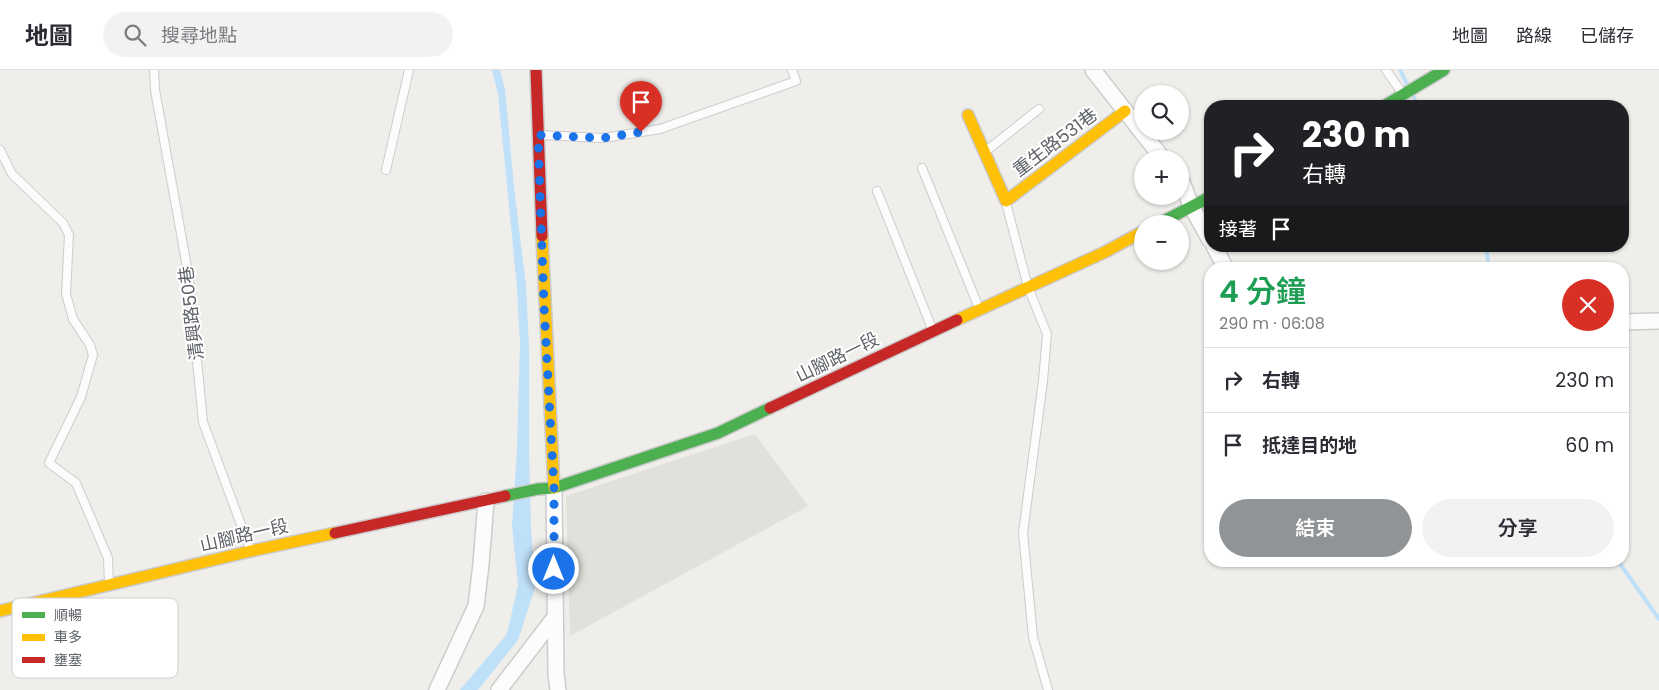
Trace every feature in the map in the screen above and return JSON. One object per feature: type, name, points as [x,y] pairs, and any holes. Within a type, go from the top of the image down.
[{"type":"main road","points":[[536,70],[544,306],[554,488]]},
{"type":"main road","points":[[1394,100],[1444,70]]},
{"type":"main road","name":"重生路531巷","points":[[968,115],[1006,200],[1125,111]]},
{"type":"main road","points":[[1174,215],[1204,200]]},
{"type":"main road","name":"山腳路一段","points":[[54,598],[251,551],[538,489],[554,488],[718,433],[1105,252],[1134,236]]},
{"type":"street","points":[[1093,70],[1156,150]]},
{"type":"street","points":[[1189,200],[1204,229]]},
{"type":"street","points":[[1629,322],[1659,321]]},
{"type":"street","points":[[554,488],[556,674],[558,690]]},
{"type":"street","points":[[437,690],[476,606],[491,500]]},
{"type":"street","points":[[499,690],[555,617]]},
{"type":"lane","name":"清興路50巷","points":[[154,70],[155,90],[188,278],[203,422],[251,551]]},
{"type":"lane","points":[[386,170],[409,70]]},
{"type":"lane","points":[[538,135],[603,138],[660,129],[796,81],[792,70]]},
{"type":"lane","points":[[1386,70],[1403,95]]},
{"type":"lane","points":[[984,152],[1039,109]]},
{"type":"lane","points":[[0,150],[12,174],[63,223],[69,235],[66,294],[73,318],[90,345],[93,354],[81,397],[49,463],[76,483],[108,558],[109,585]]},
{"type":"lane","points":[[922,168],[980,310]]},
{"type":"lane","points":[[877,191],[933,331]]},
{"type":"lane","name":"重生路531巷","points":[[1006,200],[1028,287],[1048,334],[1023,533],[1033,637],[1048,690]]},
{"type":"shaded area","points":[[755,434],[808,506],[570,636],[566,496]]},
{"type":"water","points":[[492,70],[500,70],[505,89],[526,286],[529,348],[531,528],[535,588],[518,640],[478,690],[460,690],[507,634],[518,585],[512,526],[517,450],[520,343],[517,288],[498,94]]},
{"type":"waterway","points":[[1400,70],[1407,84]]},
{"type":"waterway","points":[[1487,252],[1488,262]]},
{"type":"waterway","points":[[1622,567],[1659,619]]},
{"type":"traffic: fast","points":[[1394,100],[1444,70]]},
{"type":"traffic: fast","points":[[1175,215],[1204,200]]},
{"type":"traffic: fast","points":[[505,496],[538,489],[554,488],[718,433],[770,408]]},
{"type":"traffic: slow","points":[[968,115],[1006,201],[1125,111]]},
{"type":"traffic: slow","points":[[542,236],[554,488]]},
{"type":"traffic: slow","points":[[957,320],[1105,252],[1134,236]]},
{"type":"traffic: slow","points":[[54,598],[335,533]]},
{"type":"traffic: slow","points":[[0,611],[12,608]]},
{"type":"traffic: jam","points":[[536,70],[542,236]]},
{"type":"traffic: jam","points":[[770,408],[957,320]]},
{"type":"traffic: jam","points":[[335,533],[505,496]]},
{"type":"route","points":[[554,569],[554,488],[544,306],[538,135],[603,138],[641,132]]}]
